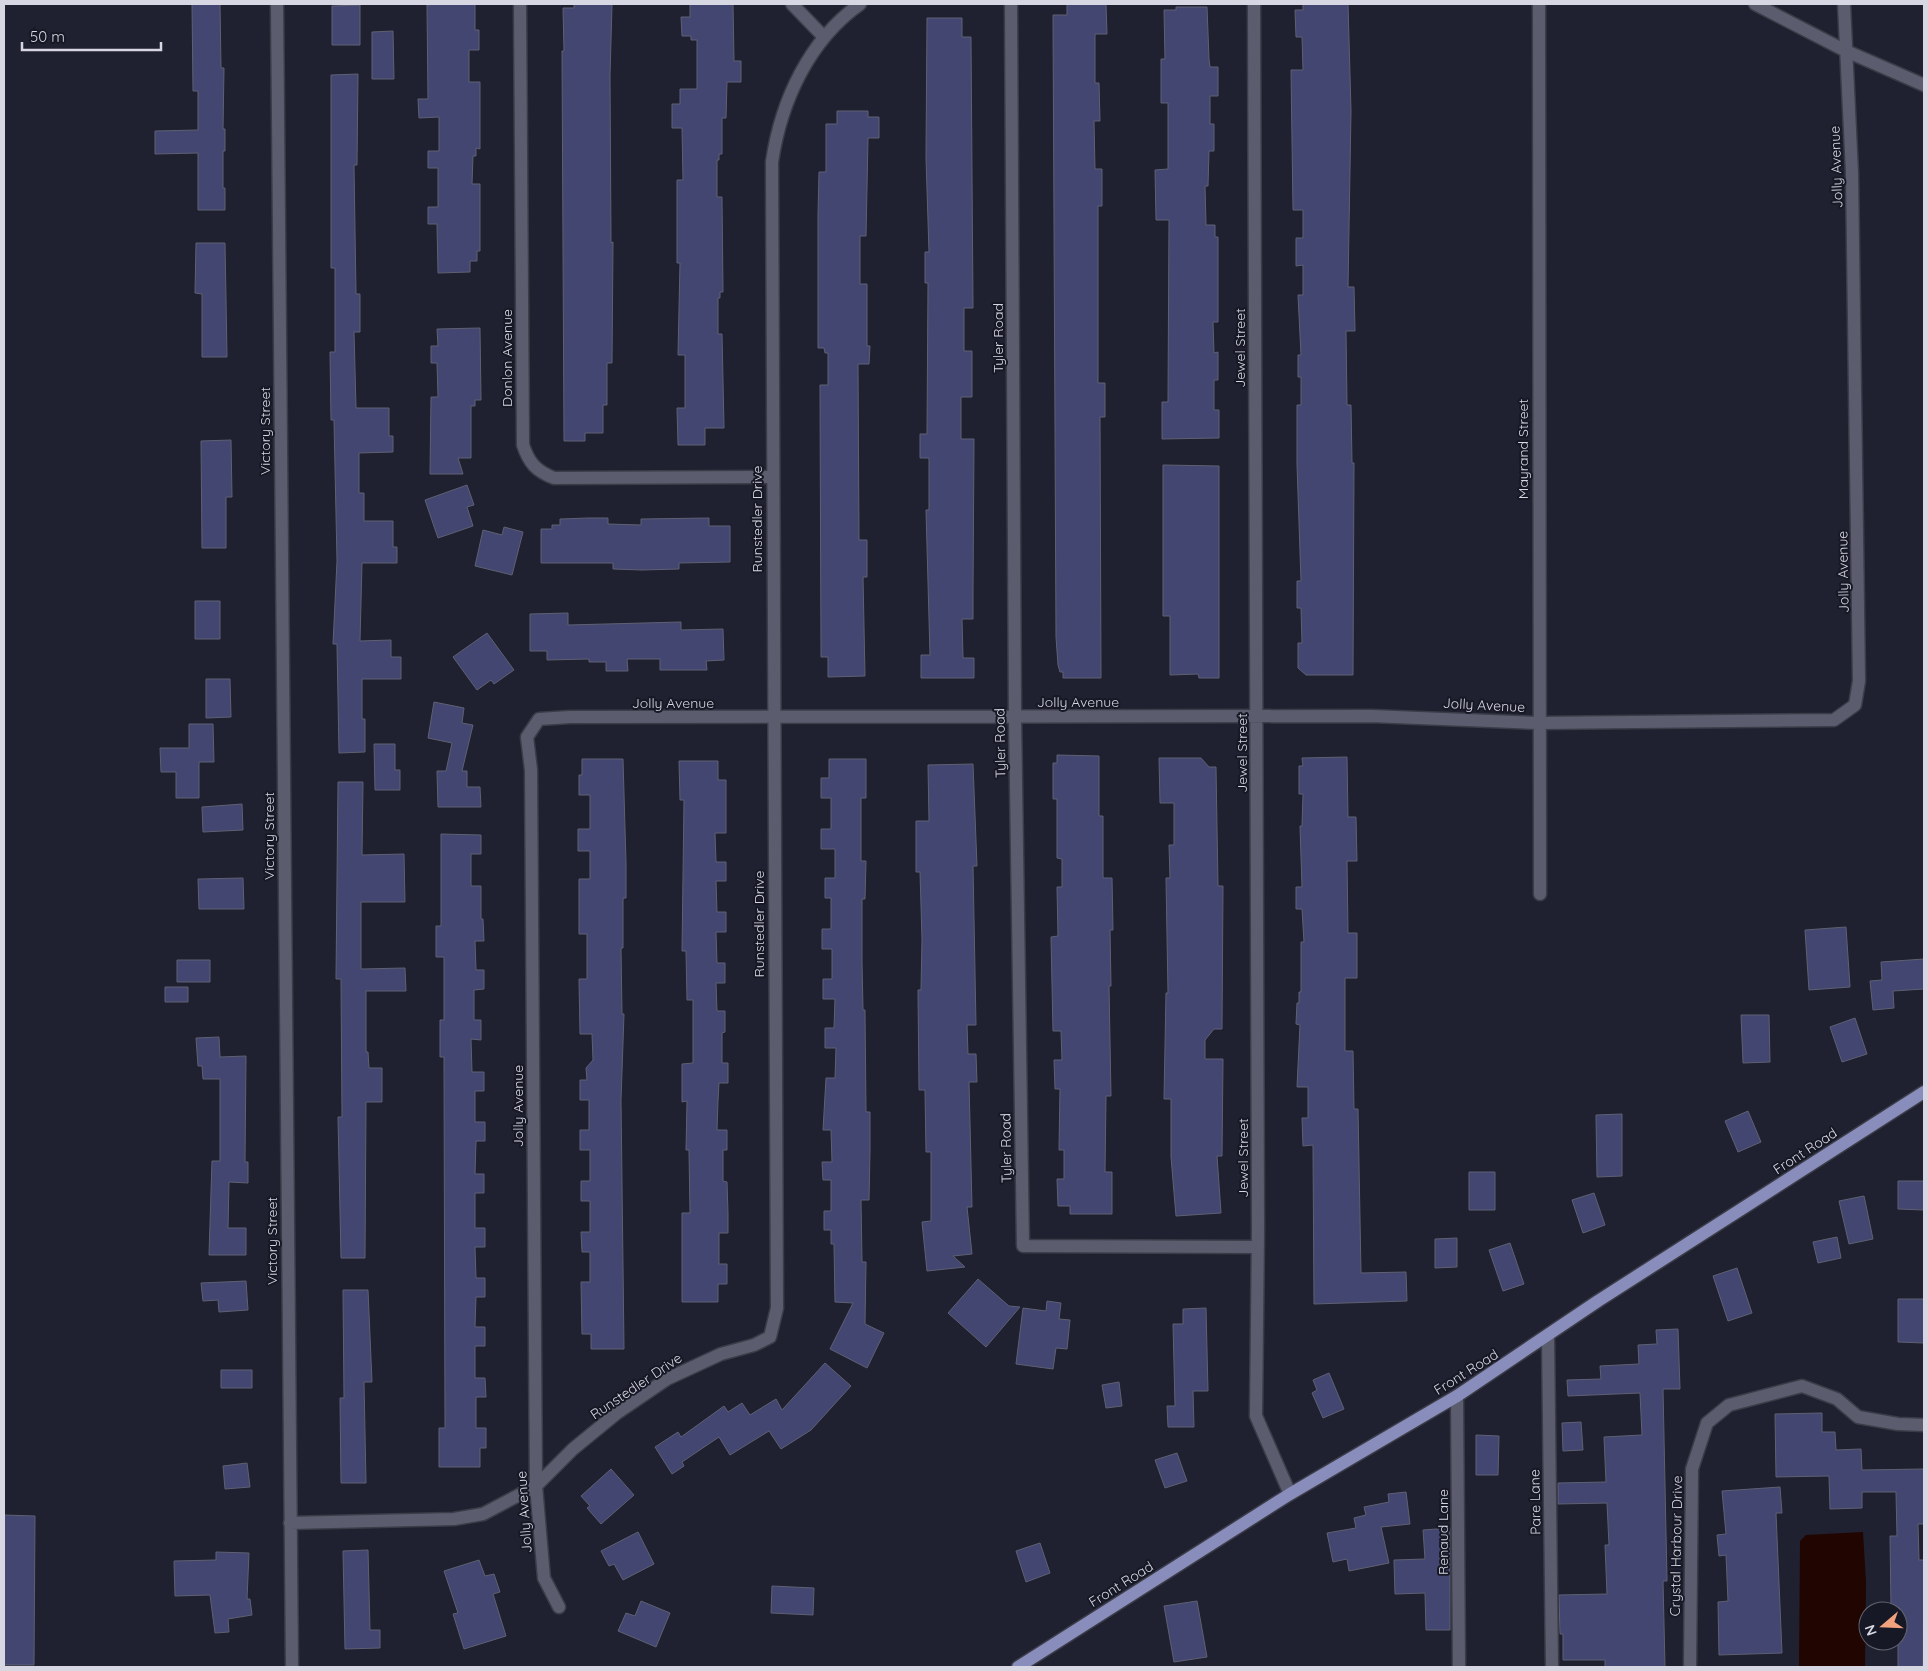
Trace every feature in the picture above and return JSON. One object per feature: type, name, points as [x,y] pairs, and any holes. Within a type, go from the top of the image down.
[{"type":"main road","name":"Front Road","points":[[1018,1667],[1290,1494],[1457,1396],[1598,1302],[1924,1092]]},
{"type":"street","name":"Victory Street","points":[[277,4],[292,1667]]},
{"type":"street","name":"Donlon Avenue","points":[[520,4],[523,445],[527,459],[539,472],[554,478],[772,477]]},
{"type":"street","points":[[792,4],[824,37]]},
{"type":"street","name":"Runstedler Drive","points":[[290,1523],[454,1519],[483,1514],[536,1486],[573,1449],[617,1413],[667,1379],[721,1354],[754,1345],[770,1338],[777,1308],[772,162],[776,132],[783,108],[808,62],[824,37],[860,4]]},
{"type":"street","name":"Tyler Road","points":[[1011,4],[1015,717],[1023,1246],[1258,1247]]},
{"type":"street","name":"Jewel Street","points":[[1254,4],[1258,1247],[1256,1416],[1290,1494]]},
{"type":"street","name":"Mayrand Street","points":[[1539,4],[1538,723],[1540,894]]},
{"type":"street","points":[[1755,4],[1846,52],[1924,85]]},
{"type":"street","name":"Jolly Avenue","points":[[559,1607],[544,1578],[536,1486],[531,790],[527,737],[539,719],[570,717],[1377,716],[1538,723],[1834,720],[1854,705],[1859,681],[1852,173],[1844,4]]},
{"type":"street","name":"Pare Lane","points":[[1548,1337],[1552,1667]]},
{"type":"street","name":"Crystal Harbour Drive","points":[[1690,1667],[1692,1469],[1706,1424],[1729,1405],[1802,1386],[1837,1399],[1858,1417],[1898,1424],[1924,1425]]},
{"type":"street","name":"Renaud Lane","points":[[1457,1396],[1459,1667]]},
{"type":"shaded area","points":[[1863,1532],[1866,1601],[1858,1601],[1858,1651],[1865,1651],[1865,1667],[1799,1667],[1800,1541],[1806,1535]]},
{"type":"building","points":[[192,4],[220,4],[221,68],[224,68],[223,129],[225,129],[225,151],[223,151],[223,188],[225,188],[225,210],[198,210],[198,153],[155,154],[155,131],[198,130],[198,91],[193,91]]},
{"type":"building","points":[[475,4],[475,30],[479,30],[479,50],[469,50],[469,82],[480,82],[480,149],[476,148],[476,156],[473,156],[472,184],[480,184],[480,251],[477,251],[477,261],[470,261],[470,272],[438,273],[437,224],[428,224],[428,207],[438,207],[438,168],[428,168],[428,151],[439,151],[439,117],[419,118],[418,99],[428,99],[427,5]]},
{"type":"building","points":[[574,4],[612,4],[610,76],[611,243],[613,242],[612,363],[607,363],[607,405],[603,405],[603,433],[585,433],[585,441],[564,441],[562,51],[564,51],[563,8],[574,8]]},
{"type":"building","points":[[690,4],[733,4],[734,61],[741,61],[741,82],[727,82],[726,118],[722,118],[722,154],[719,154],[719,160],[717,160],[717,197],[722,197],[723,292],[720,292],[720,298],[718,298],[718,334],[722,334],[724,428],[705,428],[705,445],[678,445],[677,408],[685,408],[685,355],[678,355],[680,263],[677,263],[677,180],[683,180],[682,128],[672,128],[672,104],[680,104],[680,89],[697,89],[697,40],[691,40],[691,36],[682,36],[681,17],[690,17]]},
{"type":"building","points":[[1067,4],[1106,4],[1107,34],[1095,34],[1095,83],[1099,83],[1100,121],[1094,121],[1095,169],[1102,169],[1102,206],[1098,206],[1098,383],[1105,383],[1105,417],[1100,417],[1101,678],[1063,678],[1063,672],[1060,672],[1058,665],[1056,637],[1053,15],[1067,15]]},
{"type":"building","points":[[1303,4],[1348,4],[1351,111],[1348,287],[1354,287],[1355,331],[1346,331],[1347,405],[1351,405],[1352,463],[1354,463],[1353,675],[1306,675],[1298,668],[1298,643],[1302,643],[1301,608],[1297,608],[1297,581],[1301,581],[1297,464],[1297,405],[1301,405],[1301,377],[1298,377],[1298,355],[1301,355],[1298,295],[1303,295],[1303,265],[1296,266],[1296,238],[1303,238],[1303,210],[1293,210],[1291,70],[1303,70],[1302,37],[1296,37],[1295,10],[1303,10]]},
{"type":"building","points":[[360,5],[360,45],[332,45],[332,6]]},
{"type":"building","points":[[1176,7],[1207,7],[1210,67],[1218,67],[1218,96],[1210,96],[1210,124],[1214,124],[1214,151],[1209,151],[1208,186],[1205,186],[1206,225],[1215,225],[1215,237],[1218,237],[1218,322],[1213,322],[1214,353],[1218,352],[1218,380],[1214,380],[1214,410],[1219,410],[1219,438],[1162,439],[1162,402],[1168,402],[1169,220],[1156,220],[1155,170],[1168,169],[1168,103],[1161,103],[1161,59],[1165,59],[1164,10],[1176,10]]},
{"type":"building","points":[[927,18],[962,18],[962,37],[971,37],[973,308],[964,308],[964,351],[972,351],[972,397],[961,397],[961,439],[974,439],[973,619],[962,619],[963,658],[974,658],[974,678],[921,678],[921,655],[930,655],[926,510],[929,510],[929,458],[920,458],[920,434],[927,434],[928,283],[925,283],[925,252],[929,252],[926,158]]},
{"type":"building","points":[[393,31],[394,79],[372,79],[372,32]]},
{"type":"building","points":[[358,74],[357,165],[354,165],[356,294],[360,294],[360,332],[354,332],[356,408],[389,408],[389,436],[393,436],[393,452],[359,453],[359,493],[364,493],[364,521],[393,521],[393,547],[397,547],[397,563],[362,563],[360,641],[391,640],[391,657],[401,657],[401,679],[362,679],[362,719],[365,719],[365,752],[339,753],[337,644],[333,644],[337,561],[334,420],[331,420],[330,352],[335,352],[335,268],[331,268],[331,75]]},
{"type":"building","points":[[837,111],[868,111],[868,117],[879,117],[879,138],[868,138],[866,236],[860,236],[860,284],[867,284],[867,346],[870,346],[869,364],[858,364],[859,540],[867,540],[867,577],[863,577],[865,676],[828,677],[828,657],[821,657],[820,385],[828,385],[828,353],[825,353],[824,348],[818,348],[818,215],[819,172],[826,172],[826,124],[837,124]]},
{"type":"building","points":[[196,243],[225,243],[227,357],[202,357],[202,294],[195,293]]},
{"type":"building","points":[[480,328],[481,400],[475,400],[475,406],[471,406],[471,458],[458,458],[463,474],[430,474],[431,397],[438,397],[437,363],[431,363],[431,346],[438,346],[437,329]]},
{"type":"building","points":[[231,440],[232,497],[226,497],[226,548],[202,548],[201,441]]},
{"type":"building","points":[[1163,465],[1219,466],[1219,678],[1199,678],[1198,674],[1170,675],[1170,616],[1163,616]]},
{"type":"building","points":[[467,485],[474,505],[467,507],[473,526],[438,538],[425,500]]},
{"type":"building","points":[[608,518],[608,524],[641,525],[641,519],[709,518],[709,526],[730,526],[730,562],[679,563],[679,569],[642,570],[613,569],[613,563],[541,563],[541,529],[552,529],[552,525],[560,525],[560,519]]},
{"type":"building","points":[[504,527],[523,532],[512,575],[475,566],[483,530],[502,535]]},
{"type":"building","points":[[195,601],[220,601],[220,639],[195,639]]},
{"type":"building","points":[[568,613],[568,625],[681,622],[681,630],[723,629],[724,660],[706,661],[707,670],[660,670],[660,659],[627,659],[628,671],[606,671],[606,662],[589,662],[589,659],[547,660],[547,651],[530,651],[530,614]]},
{"type":"building","points":[[487,633],[514,670],[494,684],[491,680],[477,690],[453,657]]},
{"type":"building","points":[[206,679],[230,679],[231,717],[206,718]]},
{"type":"building","points":[[434,702],[464,708],[462,723],[473,725],[462,771],[467,771],[467,787],[480,787],[481,807],[438,807],[437,771],[446,771],[452,743],[428,738]]},
{"type":"building","points":[[189,724],[213,724],[214,762],[199,762],[199,798],[176,798],[176,772],[161,772],[160,748],[189,748]]},
{"type":"building","points":[[374,744],[395,744],[395,770],[400,770],[400,790],[375,790]]},
{"type":"building","points":[[1057,755],[1099,756],[1099,816],[1103,816],[1103,878],[1112,878],[1113,930],[1110,930],[1111,986],[1109,986],[1111,1096],[1106,1096],[1105,1172],[1112,1172],[1112,1214],[1070,1214],[1070,1206],[1058,1206],[1057,1179],[1064,1179],[1064,1150],[1059,1150],[1060,1089],[1055,1089],[1054,1060],[1062,1060],[1061,1031],[1053,1031],[1051,937],[1058,936],[1057,887],[1062,887],[1062,859],[1057,858],[1057,799],[1053,799],[1053,763],[1057,763]]},
{"type":"building","points":[[1347,757],[1348,817],[1356,817],[1357,861],[1347,861],[1348,933],[1357,933],[1357,978],[1345,978],[1345,1051],[1353,1051],[1354,1109],[1358,1109],[1361,1273],[1406,1272],[1407,1301],[1314,1304],[1313,1145],[1303,1146],[1302,1118],[1308,1118],[1308,1087],[1297,1087],[1300,1025],[1296,1024],[1297,1003],[1299,1003],[1299,992],[1301,992],[1301,942],[1304,942],[1302,909],[1296,909],[1296,887],[1302,887],[1300,826],[1302,826],[1303,794],[1299,794],[1299,766],[1303,766],[1302,758]]},
{"type":"building","points":[[1159,758],[1201,758],[1209,767],[1216,767],[1218,886],[1223,886],[1222,1029],[1214,1029],[1205,1040],[1205,1059],[1223,1059],[1222,1156],[1217,1156],[1221,1213],[1176,1216],[1171,1157],[1171,1099],[1164,1099],[1166,993],[1168,993],[1166,878],[1170,878],[1169,845],[1174,845],[1174,803],[1160,803]]},
{"type":"building","points":[[582,759],[623,759],[626,863],[626,898],[623,898],[623,948],[621,948],[622,1014],[624,1014],[621,1100],[624,1349],[591,1349],[591,1334],[582,1334],[581,1282],[590,1282],[590,1252],[582,1252],[581,1232],[590,1232],[590,1201],[581,1201],[581,1181],[590,1181],[590,1150],[580,1150],[580,1130],[589,1130],[589,1100],[580,1100],[580,1080],[587,1080],[586,1068],[593,1060],[592,1034],[580,1034],[579,979],[587,979],[587,934],[579,934],[579,879],[590,879],[590,851],[578,851],[578,829],[590,829],[590,795],[579,795],[579,775],[582,775]]},
{"type":"building","points":[[829,759],[866,759],[866,798],[861,798],[861,861],[866,861],[865,899],[862,899],[862,962],[863,1010],[865,1010],[866,1112],[870,1112],[870,1150],[869,1200],[861,1200],[862,1262],[866,1262],[865,1324],[884,1333],[867,1368],[830,1349],[853,1303],[835,1302],[834,1244],[831,1244],[831,1230],[824,1230],[824,1211],[831,1211],[831,1180],[823,1180],[822,1162],[832,1162],[831,1130],[823,1130],[826,1078],[835,1078],[836,1048],[825,1048],[825,1028],[834,1028],[835,999],[823,999],[823,979],[832,979],[832,949],[822,949],[822,929],[831,929],[831,898],[825,898],[825,878],[835,878],[835,849],[821,849],[821,829],[831,829],[831,798],[821,798],[821,778],[829,778]]},
{"type":"building","points":[[679,761],[718,761],[718,780],[726,780],[726,833],[715,833],[716,862],[726,862],[726,881],[716,881],[717,912],[726,912],[726,932],[716,932],[717,963],[725,963],[725,983],[716,983],[717,1011],[725,1011],[725,1032],[722,1033],[722,1063],[728,1063],[728,1083],[719,1083],[718,1101],[717,1130],[727,1130],[727,1150],[723,1150],[723,1181],[727,1182],[728,1233],[719,1233],[719,1264],[727,1264],[727,1284],[718,1284],[718,1302],[682,1302],[682,1213],[690,1213],[689,1150],[686,1150],[687,1101],[682,1102],[682,1064],[693,1063],[693,1000],[687,1000],[686,951],[682,951],[684,800],[680,800]]},
{"type":"building","points":[[973,764],[977,866],[973,866],[976,1025],[967,1025],[968,1054],[976,1054],[977,1082],[969,1082],[972,1207],[967,1207],[972,1254],[953,1256],[965,1267],[927,1271],[922,1222],[931,1221],[931,1152],[926,1152],[925,1090],[919,1090],[918,990],[921,990],[922,939],[920,872],[916,872],[916,821],[929,821],[928,765]]},
{"type":"building","points":[[338,782],[363,782],[362,855],[404,854],[405,902],[361,902],[361,969],[405,968],[406,991],[366,991],[366,1052],[368,1052],[369,1068],[382,1068],[382,1102],[366,1102],[365,1258],[341,1258],[338,1117],[342,1117],[341,979],[336,979]]},
{"type":"building","points":[[242,804],[243,830],[203,832],[202,807]]},
{"type":"building","points":[[441,834],[481,835],[481,854],[471,854],[471,886],[481,886],[481,919],[483,919],[484,941],[475,941],[476,970],[484,970],[484,989],[474,990],[474,1020],[481,1020],[481,1040],[471,1039],[472,1072],[484,1072],[484,1091],[475,1091],[475,1122],[485,1122],[485,1141],[476,1141],[475,1174],[484,1174],[484,1193],[475,1193],[475,1228],[485,1228],[485,1247],[475,1247],[476,1278],[485,1278],[485,1297],[476,1297],[475,1327],[485,1327],[485,1346],[475,1346],[475,1378],[485,1378],[486,1397],[476,1397],[476,1428],[486,1428],[486,1448],[480,1448],[480,1467],[439,1467],[439,1428],[445,1428],[444,1057],[440,1057],[440,1020],[444,1020],[444,957],[436,957],[436,926],[441,926]]},
{"type":"building","points":[[243,878],[244,909],[199,909],[198,879]]},
{"type":"building","points":[[1846,927],[1850,987],[1809,990],[1805,930]]},
{"type":"building","points":[[1924,959],[1924,989],[1893,991],[1894,1008],[1873,1010],[1870,981],[1882,980],[1881,962]]},
{"type":"building","points":[[177,960],[210,960],[210,982],[177,982]]},
{"type":"building","points":[[165,987],[188,987],[188,1002],[165,1002]]},
{"type":"building","points":[[1741,1015],[1769,1015],[1770,1062],[1743,1063]]},
{"type":"building","points":[[1855,1018],[1867,1054],[1842,1062],[1830,1027]]},
{"type":"building","points":[[219,1037],[220,1057],[246,1056],[245,1162],[248,1162],[248,1183],[229,1182],[228,1228],[246,1228],[246,1255],[209,1255],[212,1161],[220,1161],[220,1079],[203,1079],[202,1066],[198,1066],[196,1038]]},
{"type":"building","points":[[1748,1111],[1761,1142],[1738,1152],[1725,1121]]},
{"type":"building","points":[[1622,1114],[1622,1176],[1597,1177],[1596,1115]]},
{"type":"building","points":[[1469,1172],[1495,1172],[1495,1210],[1469,1210]]},
{"type":"building","points":[[1898,1181],[1924,1181],[1924,1210],[1898,1209]]},
{"type":"building","points":[[1594,1193],[1605,1225],[1583,1233],[1572,1200]]},
{"type":"building","points":[[1864,1196],[1873,1239],[1849,1244],[1839,1201]]},
{"type":"building","points":[[1837,1237],[1841,1258],[1818,1263],[1813,1242]]},
{"type":"building","points":[[1457,1238],[1457,1267],[1435,1268],[1435,1239]]},
{"type":"building","points":[[1510,1243],[1524,1284],[1503,1291],[1489,1250]]},
{"type":"building","points":[[1737,1268],[1752,1313],[1728,1321],[1713,1276]]},
{"type":"building","points":[[978,1279],[1009,1306],[1020,1307],[986,1347],[948,1313]]},
{"type":"building","points":[[246,1281],[248,1310],[219,1312],[218,1300],[203,1301],[201,1283]]},
{"type":"building","points":[[343,1290],[368,1290],[372,1382],[364,1382],[366,1483],[341,1483],[340,1398],[344,1398]]},
{"type":"building","points":[[1898,1299],[1924,1299],[1924,1343],[1898,1342]]},
{"type":"building","points":[[1047,1301],[1061,1303],[1059,1319],[1070,1320],[1067,1349],[1056,1348],[1053,1369],[1016,1364],[1023,1308],[1046,1311]]},
{"type":"building","points":[[1206,1308],[1208,1391],[1193,1391],[1194,1427],[1168,1427],[1167,1406],[1175,1406],[1173,1324],[1183,1324],[1183,1309]]},
{"type":"building","points":[[1678,1329],[1680,1389],[1663,1389],[1667,1581],[1663,1581],[1665,1667],[1605,1667],[1605,1660],[1563,1660],[1563,1634],[1560,1634],[1559,1595],[1607,1594],[1605,1545],[1609,1545],[1607,1503],[1558,1504],[1558,1483],[1606,1482],[1604,1437],[1642,1435],[1640,1393],[1568,1396],[1567,1380],[1601,1379],[1600,1366],[1639,1364],[1638,1345],[1657,1344],[1656,1330]]},
{"type":"building","points":[[825,1363],[851,1386],[811,1430],[781,1449],[769,1431],[730,1455],[719,1437],[682,1462],[684,1466],[672,1474],[655,1447],[678,1432],[681,1437],[724,1406],[728,1412],[742,1403],[750,1415],[776,1399],[782,1410]]},
{"type":"building","points":[[221,1370],[252,1370],[252,1388],[221,1388]]},
{"type":"building","points":[[1329,1373],[1344,1409],[1323,1418],[1312,1393],[1317,1390],[1313,1380]]},
{"type":"building","points":[[1119,1382],[1122,1406],[1106,1408],[1102,1385]]},
{"type":"building","points":[[1822,1413],[1822,1432],[1835,1432],[1836,1450],[1861,1449],[1862,1470],[1924,1469],[1924,1524],[1918,1524],[1919,1560],[1924,1560],[1923,1667],[1898,1667],[1898,1651],[1908,1651],[1908,1601],[1891,1601],[1890,1536],[1897,1536],[1896,1492],[1862,1492],[1862,1508],[1830,1509],[1829,1476],[1776,1477],[1775,1414]]},
{"type":"building","points":[[1581,1422],[1583,1450],[1563,1451],[1562,1423]]},
{"type":"building","points":[[1476,1435],[1499,1436],[1498,1475],[1476,1475]]},
{"type":"building","points":[[1177,1453],[1187,1481],[1165,1488],[1155,1460]]},
{"type":"building","points":[[247,1463],[250,1487],[225,1489],[223,1466]]},
{"type":"building","points":[[611,1469],[634,1495],[601,1524],[587,1508],[590,1506],[581,1496]]},
{"type":"building","points":[[1780,1487],[1782,1513],[1776,1513],[1782,1653],[1719,1655],[1718,1602],[1728,1601],[1726,1555],[1719,1556],[1717,1535],[1726,1534],[1722,1491]]},
{"type":"building","points":[[1406,1492],[1410,1524],[1381,1527],[1389,1563],[1349,1571],[1347,1559],[1333,1562],[1327,1533],[1356,1528],[1354,1518],[1366,1515],[1364,1507],[1389,1502],[1388,1494]]},
{"type":"building","points":[[4,1515],[35,1516],[34,1665],[4,1665]]},
{"type":"building","points":[[1450,1528],[1450,1630],[1426,1630],[1425,1593],[1395,1594],[1394,1560],[1425,1559],[1423,1530]]},
{"type":"building","points":[[638,1532],[654,1564],[623,1580],[614,1564],[609,1566],[601,1551]]},
{"type":"building","points":[[1040,1543],[1050,1573],[1026,1582],[1016,1551]]},
{"type":"building","points":[[368,1550],[370,1630],[380,1630],[380,1648],[345,1649],[343,1551]]},
{"type":"building","points":[[216,1552],[249,1553],[247,1599],[250,1599],[252,1615],[228,1619],[229,1632],[215,1633],[210,1595],[175,1596],[174,1561],[216,1560]]},
{"type":"building","points":[[479,1560],[485,1576],[494,1574],[500,1592],[493,1594],[506,1636],[464,1649],[453,1614],[458,1613],[444,1571]]},
{"type":"building","points":[[772,1586],[814,1588],[813,1615],[771,1613]]},
{"type":"building","points":[[641,1601],[670,1613],[656,1647],[618,1631],[626,1613],[635,1616]]},
{"type":"building","points":[[1197,1601],[1207,1657],[1174,1662],[1164,1606]]}]
